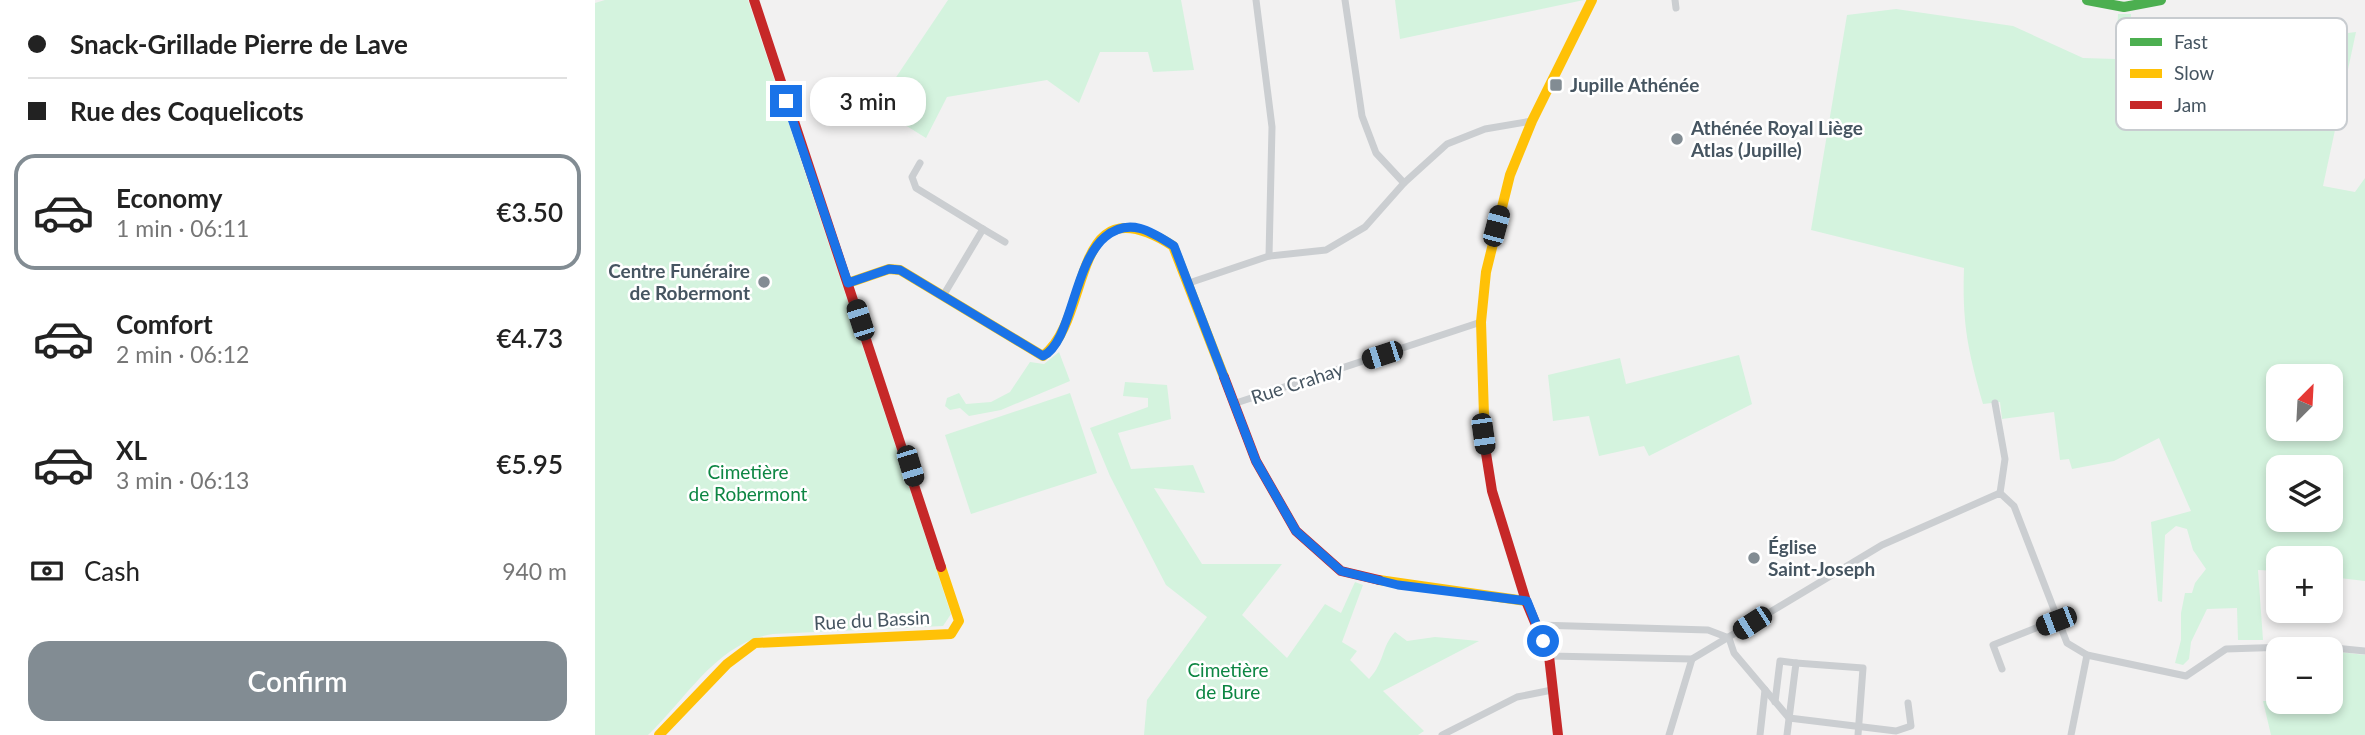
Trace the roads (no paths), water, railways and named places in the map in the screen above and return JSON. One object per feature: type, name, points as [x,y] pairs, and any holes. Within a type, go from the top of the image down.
[{"type":"street","points":[[754,0],[848,283],[889,269],[900,270],[1043,356],[1050,352],[1062,334],[1093,248],[1115,229],[1132,226],[1148,229],[1174,246],[1256,461],[1296,531],[1341,571],[1398,585],[1527,601]]},
{"type":"street","points":[[1256,0],[1272,127],[1269,256]]},
{"type":"street","points":[[1345,0],[1362,116],[1376,153],[1405,183]]},
{"type":"street","points":[[1558,735],[1549,656],[1527,601],[1492,491],[1485,453],[1480,384],[1481,322],[1486,272],[1510,174],[1532,121],[1592,0]]},
{"type":"street","points":[[2087,0],[2109,8],[2137,8],[2161,0]]},
{"type":"street","points":[[1189,283],[1269,256],[1327,250],[1365,227],[1405,183],[1447,144],[1485,129],[1532,121]]},
{"type":"street","points":[[920,163],[912,177],[916,188],[1005,242]]},
{"type":"street","points":[[943,296],[983,229]]},
{"type":"street","name":"Rue du Bassin","points":[[659,735],[727,664],[755,643],[951,634],[959,621],[848,283]]},
{"type":"street","name":"Rue Crahay","points":[[1233,404],[1481,322]]},
{"type":"street","points":[[1995,403],[2005,459],[2000,493]]},
{"type":"street","points":[[2000,493],[2014,506],[2056,621],[2067,643],[2087,655],[2186,676],[2226,649],[2315,646],[2365,652]]},
{"type":"street","points":[[1549,656],[1692,659],[1882,545],[2000,493]]},
{"type":"street","points":[[2003,669],[1993,645],[2056,621]]},
{"type":"street","points":[[1538,625],[1708,630],[1729,638]]},
{"type":"street","points":[[1729,638],[1734,653],[1789,718],[1896,731],[1912,726],[1908,703]]},
{"type":"street","points":[[2071,735],[2087,655]]},
{"type":"street","points":[[1669,735],[1692,659]]},
{"type":"street","points":[[1775,702],[1780,662],[1863,668],[1859,735]]},
{"type":"street","points":[[1787,735],[1796,663]]},
{"type":"street","points":[[1442,735],[1517,697],[1552,690]]},
{"type":"street","points":[[1761,735],[1765,690]]},
{"type":"place","name":"Jupille Athénée","points":[[1556,85]]},
{"type":"place","name":"Athénée Royal Liège Atlas (Jupille)","points":[[1677,139]]},
{"type":"place","name":"Centre Funéraire de Robermont","points":[[764,282]]},
{"type":"place","name":"Église Saint-Joseph","points":[[1754,558]]},
{"type":"park label","name":"Cimetière de Robermont","points":[[748,483]]},
{"type":"park label","name":"Cimetière de Bure","points":[[1228,681]]}]
